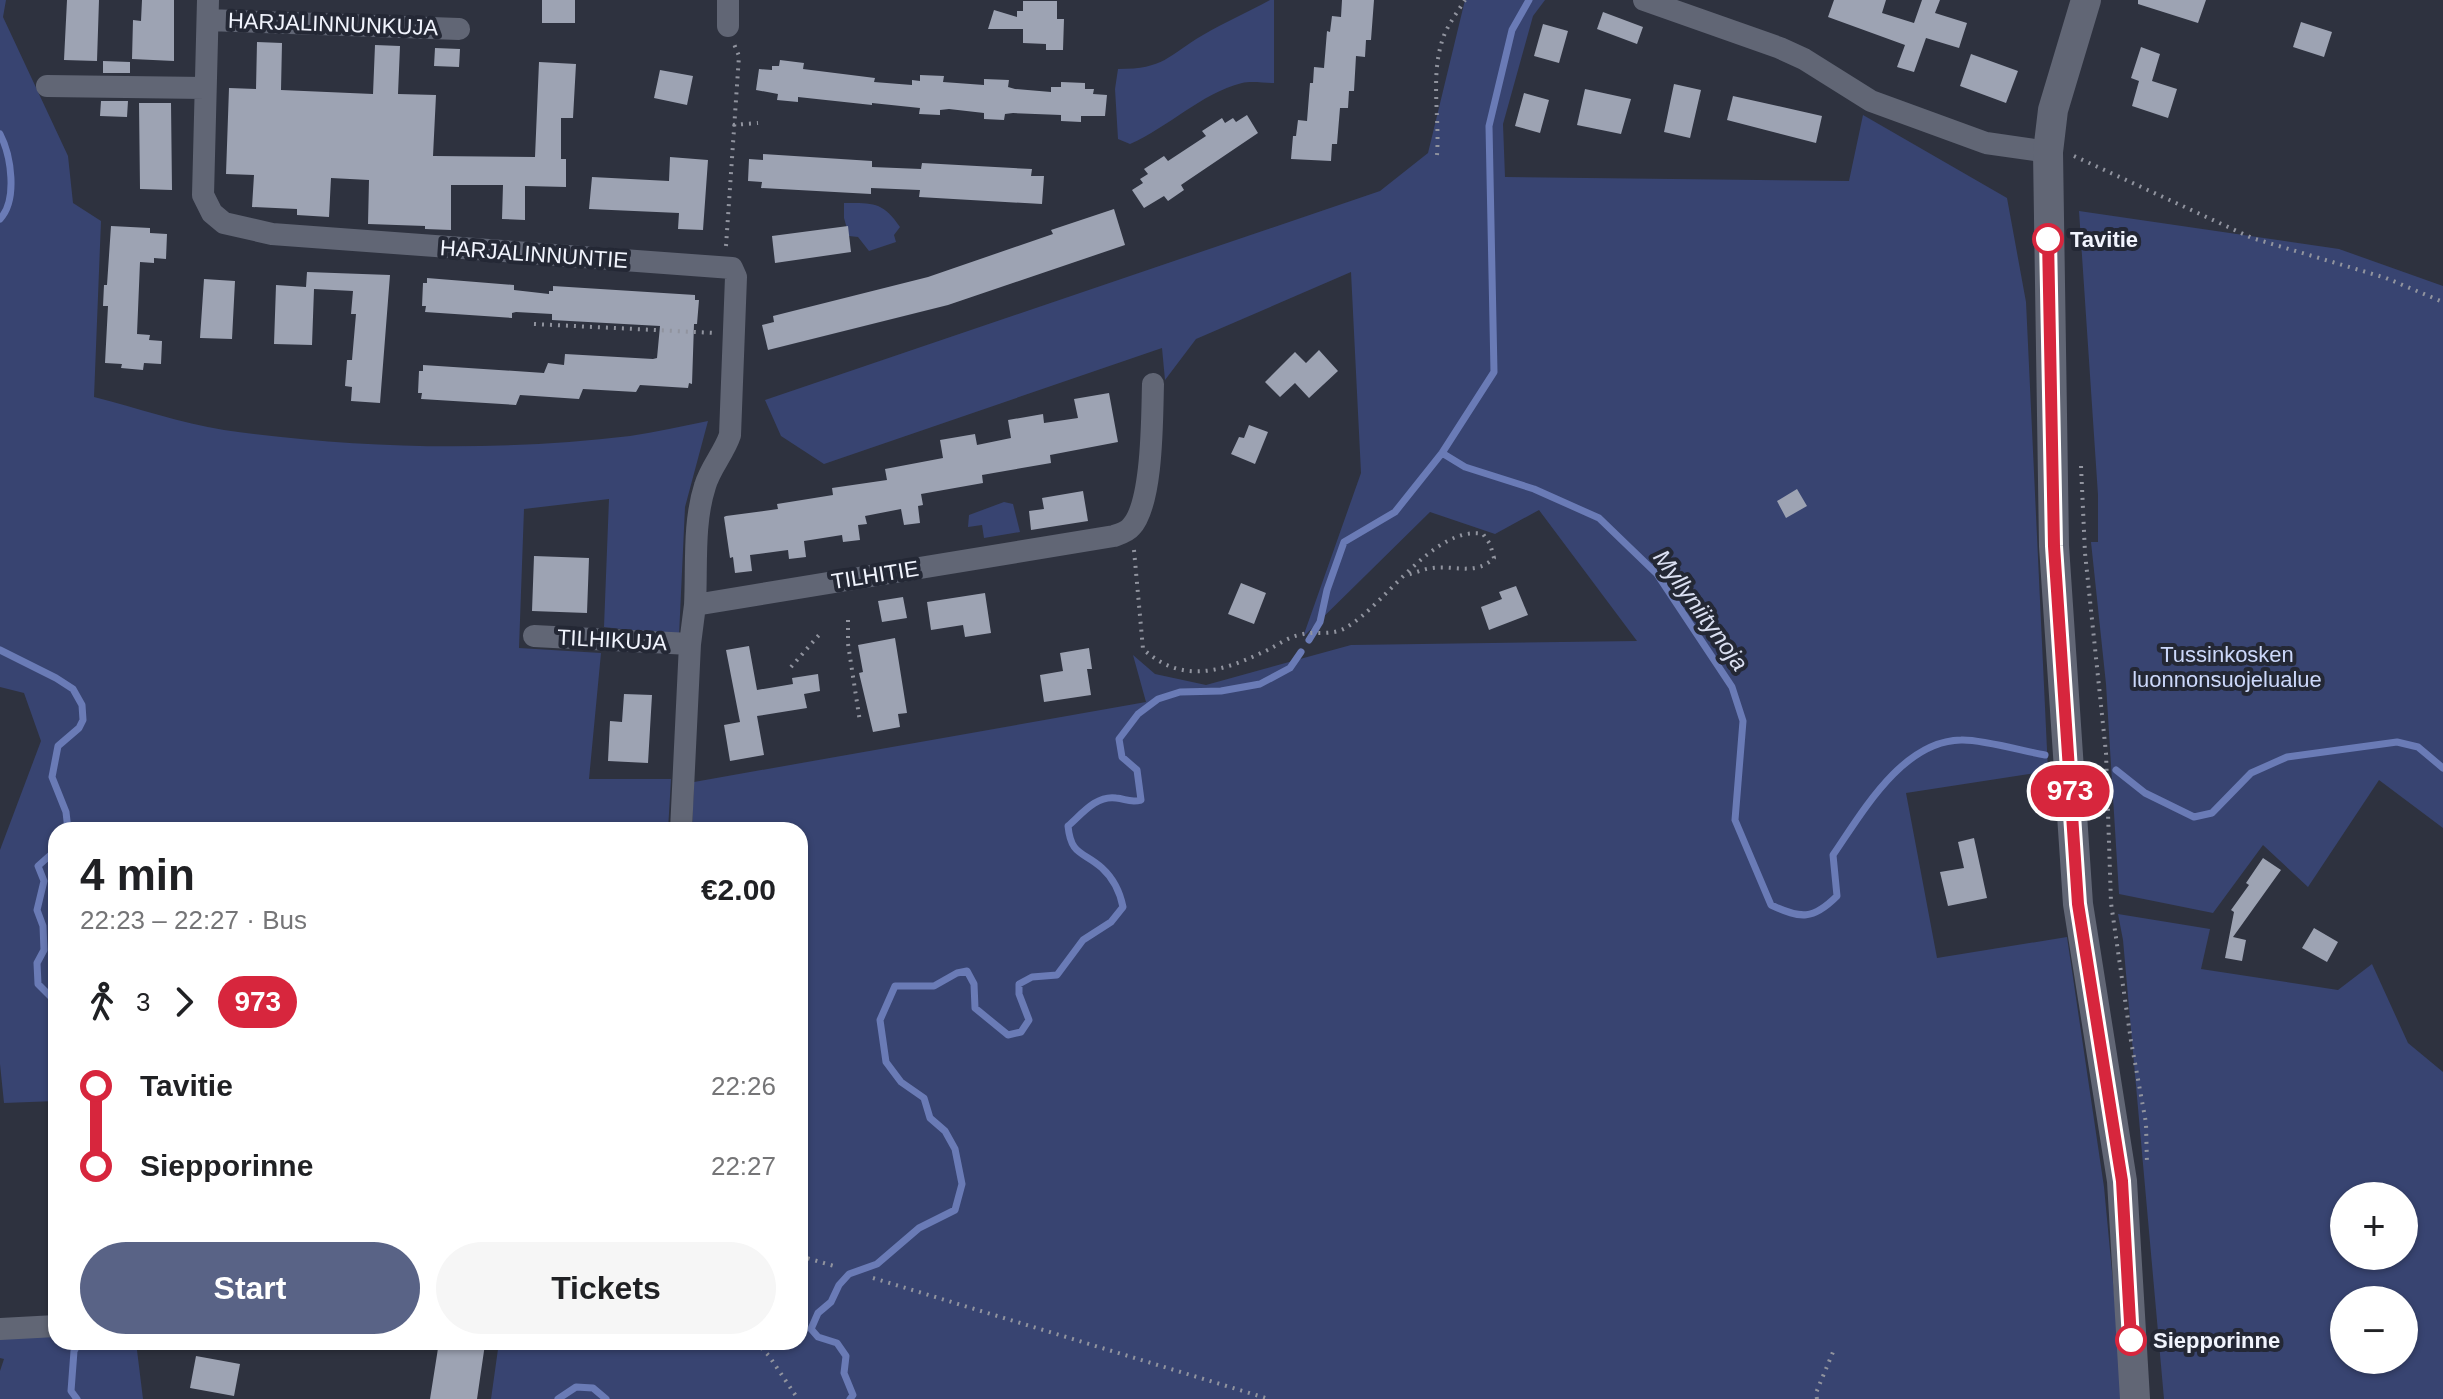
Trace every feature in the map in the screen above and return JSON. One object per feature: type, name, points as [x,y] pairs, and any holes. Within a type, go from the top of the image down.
[{"type":"main road","points":[[2086,0],[2053,110],[2057,152],[2054,546],[2078,904],[2122,1181],[2135,1399]]},
{"type":"street","points":[[728,0],[728,26]]},
{"type":"street","points":[[1644,0],[1780,48],[1804,59],[1871,101],[1986,143],[2057,152]]},
{"type":"street","name":"HARJALINNUNKUJA","points":[[208,10],[459,29]]},
{"type":"street","name":"HARJALINNUNTIE","points":[[208,10],[203,195],[212,213],[224,223],[272,234],[344,241],[723,266]]},
{"type":"street","points":[[47,86],[205,88]]},
{"type":"street","points":[[681,822],[699,504],[706,481],[730,435],[736,277],[732,268],[723,266]]},
{"type":"street","points":[[1129,529],[1138,516],[1148,469],[1153,384]]},
{"type":"street","name":"TILHITIE","points":[[695,605],[1114,536],[1129,529]]},
{"type":"street","name":"TILHIKUJA","points":[[534,636],[690,644]]},
{"type":"street","points":[[0,1329],[48,1326]]},
{"type":"path","points":[[1437,155],[1439,130],[1435,80],[1445,34],[1465,0]]},
{"type":"path","points":[[723,266],[739,56],[728,26]]},
{"type":"path","points":[[733,125],[758,123]]},
{"type":"path","points":[[2057,152],[2252,238],[2386,278],[2443,302]]},
{"type":"path","points":[[534,324],[721,333]]},
{"type":"path","points":[[2080,460],[2086,567],[2106,753],[2111,903],[2146,1123],[2148,1169]]},
{"type":"path","points":[[1129,529],[1137,565],[1139,628],[1143,649],[1158,663],[1183,672],[1237,663],[1302,633],[1320,635],[1347,627],[1407,575],[1450,538],[1466,533],[1483,534],[1493,552],[1494,558],[1486,566],[1471,570],[1430,568],[1407,575]]},
{"type":"path","points":[[848,620],[848,644],[860,722]]},
{"type":"path","points":[[791,667],[819,635]]},
{"type":"path","points":[[808,1258],[834,1266]]},
{"type":"path","points":[[873,1278],[1269,1399]]},
{"type":"path","points":[[763,1350],[798,1399]]},
{"type":"path","points":[[1817,1399],[1816,1393],[1833,1352]]},
{"type":"green space","points":[[0,0],[6,0],[3,17],[68,156],[73,203],[101,221],[94,397],[224,430],[325,441],[427,446],[579,441],[630,436],[708,421],[685,507],[679,636],[604,627],[609,499],[524,509],[519,648],[601,653],[589,779],[671,779],[668,822],[48,822],[48,1101],[4,1103],[0,1064],[0,850],[41,741],[24,693],[0,687]]},
{"type":"green space","points":[[1274,0],[1274,83],[1246,82],[1227,88],[1130,144],[1118,139],[1115,89],[1118,69],[1146,67],[1165,60],[1211,30]]},
{"type":"green space","points":[[1465,0],[1545,0],[1533,16],[1503,124],[1505,177],[1849,181],[1863,115],[2007,198],[2026,302],[2048,771],[1906,793],[1937,958],[2067,937],[2104,1187],[2124,1399],[491,1399],[498,1350],[808,1350],[808,822],[692,822],[694,782],[1146,702],[1133,655],[1155,674],[1206,685],[1351,645],[1637,641],[1539,510],[1495,534],[1430,512],[1303,637],[1361,473],[1351,272],[1196,339],[1165,380],[1162,348],[824,464],[781,436],[765,400],[1380,191],[1428,153]]},
{"type":"green space","points":[[844,203],[883,208],[900,227],[894,235],[896,242],[869,251],[858,237],[849,236]]},
{"type":"green space","name":"Tussinkosken luonnonsuojelualue","points":[[2079,211],[2339,249],[2443,286],[2443,828],[2379,780],[2308,887],[2263,845],[2213,913],[2119,894],[2106,684],[2091,542],[2098,542],[2098,495]]},
{"type":"green space","points":[[1004,502],[1013,504],[1020,532],[984,538],[982,525],[968,527],[969,515]]},
{"type":"green space","points":[[2118,914],[2210,929],[2201,969],[2338,990],[2372,964],[2408,1043],[2443,1072],[2443,1399],[2164,1399],[2123,940]]},
{"type":"green space","points":[[48,1336],[48,1350],[137,1350],[143,1399],[0,1399],[0,1371],[4,1359],[0,1358],[0,1339]]},
{"type":"building","points":[[67,0],[99,0],[97,61],[64,60]]},
{"type":"building","points":[[142,0],[174,0],[174,61],[132,59],[133,20],[141,21]]},
{"type":"building","points":[[542,0],[575,0],[575,23],[542,23]]},
{"type":"building","points":[[1342,0],[1374,0],[1371,40],[1366,40],[1365,57],[1356,56],[1354,91],[1349,91],[1348,108],[1340,108],[1337,144],[1332,144],[1331,161],[1291,159],[1298,120],[1307,121],[1314,67],[1324,68],[1327,31],[1330,32],[1332,16],[1341,17]]},
{"type":"building","points":[[1834,0],[1886,0],[1882,13],[1914,23],[1922,0],[1940,0],[1935,13],[1967,23],[1959,48],[1926,38],[1914,72],[1897,67],[1905,45],[1828,17]]},
{"type":"building","points":[[2138,0],[2206,0],[2198,23],[2138,4]]},
{"type":"building","points":[[1023,1],[1057,1],[1057,19],[1064,19],[1063,50],[1046,50],[1046,44],[1023,43],[1023,29],[988,29],[994,10],[1017,17],[1017,11],[1023,11]]},
{"type":"building","points":[[1603,12],[1643,27],[1637,44],[1597,29]]},
{"type":"building","points":[[2301,22],[2332,32],[2324,57],[2293,47]]},
{"type":"building","points":[[1543,24],[1568,31],[1559,63],[1534,56]]},
{"type":"building","points":[[257,42],[282,43],[281,90],[373,94],[375,45],[400,46],[398,94],[436,95],[433,156],[535,157],[539,62],[576,64],[573,118],[561,118],[561,159],[566,159],[566,187],[525,186],[525,220],[502,219],[503,185],[451,185],[451,230],[368,224],[369,180],[331,178],[329,217],[297,215],[297,209],[252,207],[254,175],[226,174],[229,88],[256,89]]},
{"type":"building","points":[[2141,47],[2160,54],[2152,81],[2177,89],[2168,118],[2132,106],[2139,81],[2131,78]]},
{"type":"building","points":[[435,48],[460,49],[459,67],[434,66]]},
{"type":"building","points":[[1971,54],[2018,71],[2006,103],[1960,86]]},
{"type":"building","points":[[780,60],[804,63],[803,69],[875,78],[874,82],[912,85],[912,80],[920,81],[920,75],[944,76],[943,82],[984,85],[984,79],[1009,80],[1008,87],[1015,89],[1051,92],[1051,87],[1061,87],[1061,82],[1085,83],[1085,89],[1094,89],[1093,94],[1107,95],[1105,116],[1081,116],[1081,122],[1061,121],[1061,115],[1013,113],[1005,114],[1004,120],[984,119],[984,113],[949,109],[940,110],[940,115],[919,114],[920,108],[872,103],[798,97],[798,102],[777,100],[778,94],[756,90],[759,69],[772,70],[772,66],[779,66]]},
{"type":"building","points":[[103,61],[130,62],[130,73],[103,73]]},
{"type":"building","points":[[660,70],[693,76],[687,105],[654,98]]},
{"type":"building","points":[[1674,84],[1701,90],[1690,138],[1664,132]]},
{"type":"building","points":[[1585,89],[1631,99],[1621,134],[1577,125]]},
{"type":"building","points":[[1524,93],[1549,100],[1540,133],[1515,126]]},
{"type":"building","points":[[1733,96],[1822,116],[1816,143],[1727,120]]},
{"type":"building","points":[[101,101],[128,101],[127,117],[100,116]]},
{"type":"building","points":[[139,103],[171,103],[172,190],[140,189]]},
{"type":"building","points":[[1247,115],[1258,133],[1181,185],[1184,190],[1168,201],[1164,196],[1144,208],[1132,190],[1143,183],[1140,179],[1148,174],[1144,169],[1164,156],[1168,161],[1206,136],[1202,131],[1222,118],[1225,123],[1233,118],[1236,122]]},
{"type":"building","points":[[763,154],[872,161],[872,167],[921,169],[922,163],[1032,169],[1031,176],[1044,176],[1042,204],[919,197],[920,190],[871,188],[871,194],[761,188],[762,182],[748,181],[749,159],[763,160]]},
{"type":"building","points":[[670,157],[708,160],[703,230],[678,229],[679,213],[589,209],[592,177],[669,181]]},
{"type":"building","points":[[1114,209],[1125,245],[948,305],[768,350],[762,325],[774,322],[773,316],[928,277],[1053,234],[1051,230]]},
{"type":"building","points":[[111,226],[150,228],[150,233],[167,234],[166,259],[154,258],[154,263],[140,262],[137,334],[150,335],[149,340],[162,341],[161,364],[144,363],[143,370],[105,363],[108,306],[103,306]]},
{"type":"building","points":[[848,226],[851,252],[775,263],[772,236]]},
{"type":"building","points":[[307,272],[390,275],[380,403],[351,401],[352,387],[345,386],[347,360],[352,360],[356,314],[351,314],[353,291],[314,289],[312,345],[274,344],[276,285],[306,287]]},
{"type":"building","points":[[427,278],[514,285],[514,290],[549,294],[553,286],[695,295],[695,300],[699,300],[697,324],[694,324],[692,384],[689,383],[688,388],[640,385],[636,392],[583,389],[579,399],[520,395],[516,405],[421,399],[422,393],[418,393],[419,371],[423,371],[423,365],[544,373],[548,363],[564,365],[565,354],[653,359],[657,358],[660,326],[552,320],[552,314],[516,312],[512,313],[512,318],[425,312],[426,306],[422,306],[423,283],[427,283]]},
{"type":"building","points":[[204,279],[235,281],[232,339],[200,338]]},
{"type":"building","points":[[1319,350],[1338,371],[1309,398],[1295,383],[1280,397],[1265,382],[1295,352],[1306,363]]},
{"type":"building","points":[[1109,393],[1118,442],[1050,455],[1051,463],[982,475],[983,483],[921,494],[923,505],[918,506],[920,523],[904,525],[901,509],[865,516],[867,524],[858,525],[860,540],[843,542],[842,535],[804,541],[806,557],[789,559],[788,550],[750,555],[752,571],[735,573],[733,557],[730,558],[726,516],[778,509],[777,504],[833,495],[832,488],[887,480],[885,469],[943,458],[940,440],[975,434],[977,445],[1011,438],[1008,420],[1043,414],[1044,423],[1078,418],[1074,399]]},
{"type":"building","points":[[1249,425],[1268,432],[1255,464],[1231,454],[1239,437],[1244,438]]},
{"type":"building","points":[[1797,489],[1807,506],[1786,518],[1777,501]]},
{"type":"building","points":[[1083,491],[1088,521],[1031,530],[1029,511],[1044,509],[1042,498]]},
{"type":"building","points":[[534,556],[589,558],[587,613],[532,611]]},
{"type":"building","points":[[1241,583],[1266,593],[1254,624],[1228,614]]},
{"type":"building","points":[[1516,586],[1528,615],[1489,630],[1481,607],[1502,599],[1499,592]]},
{"type":"building","points":[[985,593],[991,633],[965,637],[963,625],[931,630],[927,602]]},
{"type":"building","points":[[903,597],[907,618],[882,622],[878,601]]},
{"type":"building","points":[[895,638],[907,713],[898,714],[900,727],[873,732],[859,673],[863,672],[858,645]]},
{"type":"building","points":[[749,646],[757,690],[793,684],[792,678],[818,674],[820,691],[804,694],[807,708],[757,716],[764,755],[730,761],[724,725],[740,722],[726,650]]},
{"type":"building","points":[[1089,648],[1092,669],[1087,669],[1091,695],[1044,702],[1040,675],[1063,671],[1060,653]]},
{"type":"building","points":[[624,694],[652,695],[648,763],[608,761],[610,721],[622,722]]},
{"type":"building","points":[[1974,838],[1987,898],[1948,906],[1940,872],[1964,868],[1958,842]]},
{"type":"building","points":[[2263,858],[2281,870],[2233,937],[2246,940],[2242,961],[2225,958],[2234,912],[2231,910]]},
{"type":"building","points":[[2314,928],[2338,942],[2327,962],[2302,948]]},
{"type":"building","points":[[438,1350],[484,1350],[477,1399],[430,1399]]},
{"type":"building","points":[[196,1356],[240,1364],[234,1396],[190,1388]]},
{"type":"waterway","points":[[1309,640],[1320,622],[1327,590],[1344,542],[1395,512],[1442,453],[1494,372],[1489,126],[1512,30],[1529,0]]},
{"type":"waterway","points":[[0,134],[11,177],[9,201],[0,219]]},
{"type":"waterway","name":"Myllyniitynoja","points":[[1442,453],[1465,467],[1534,489],[1599,518],[1657,574],[1732,687],[1743,721],[1735,820],[1771,905],[1806,915],[1821,910],[1837,896],[1833,855],[1886,782],[1920,752],[1940,744],[1969,740],[2045,755]]},
{"type":"waterway","points":[[0,650],[73,689],[82,705],[83,720],[79,728],[58,746],[52,777],[67,822]]},
{"type":"waterway","name":"Myllyniitynoja","points":[[850,1399],[853,1395],[844,1373],[846,1356],[837,1343],[818,1337],[811,1329],[818,1313],[831,1302],[839,1285],[849,1274],[877,1264],[919,1228],[955,1210],[962,1184],[955,1149],[945,1131],[930,1118],[924,1098],[901,1082],[886,1062],[880,1020],[895,986],[934,986],[967,971],[974,984],[975,1008],[1008,1035],[1021,1032],[1029,1020],[1019,994],[1019,984],[1032,977],[1057,975],[1083,940],[1111,922],[1123,907],[1110,877],[1075,848],[1068,826],[1102,800],[1141,800],[1137,770],[1122,757],[1119,739],[1138,714],[1158,699],[1180,692],[1221,691],[1260,684],[1290,668],[1301,652]]},
{"type":"waterway","name":"Myllyniitynoja","points":[[2116,770],[2145,793],[2194,817],[2212,813],[2251,773],[2287,757],[2397,742],[2418,747],[2443,768]]},
{"type":"waterway","points":[[48,857],[38,866],[44,881],[37,910],[43,926],[44,950],[37,963],[38,984],[48,994]]},
{"type":"waterway","points":[[75,1350],[71,1391],[77,1399]]},
{"type":"waterway","name":"Myllyniitynoja","points":[[558,1399],[576,1387],[593,1388],[606,1399]]},
{"type":"bus line","name":"973","points":[[2048,239],[2054,546],[2078,904],[2122,1181],[2131,1340]]},
{"type":"place","name":"Tavitie","points":[[2048,239]]},
{"type":"place","name":"Siepporinne","points":[[2131,1340]]}]
